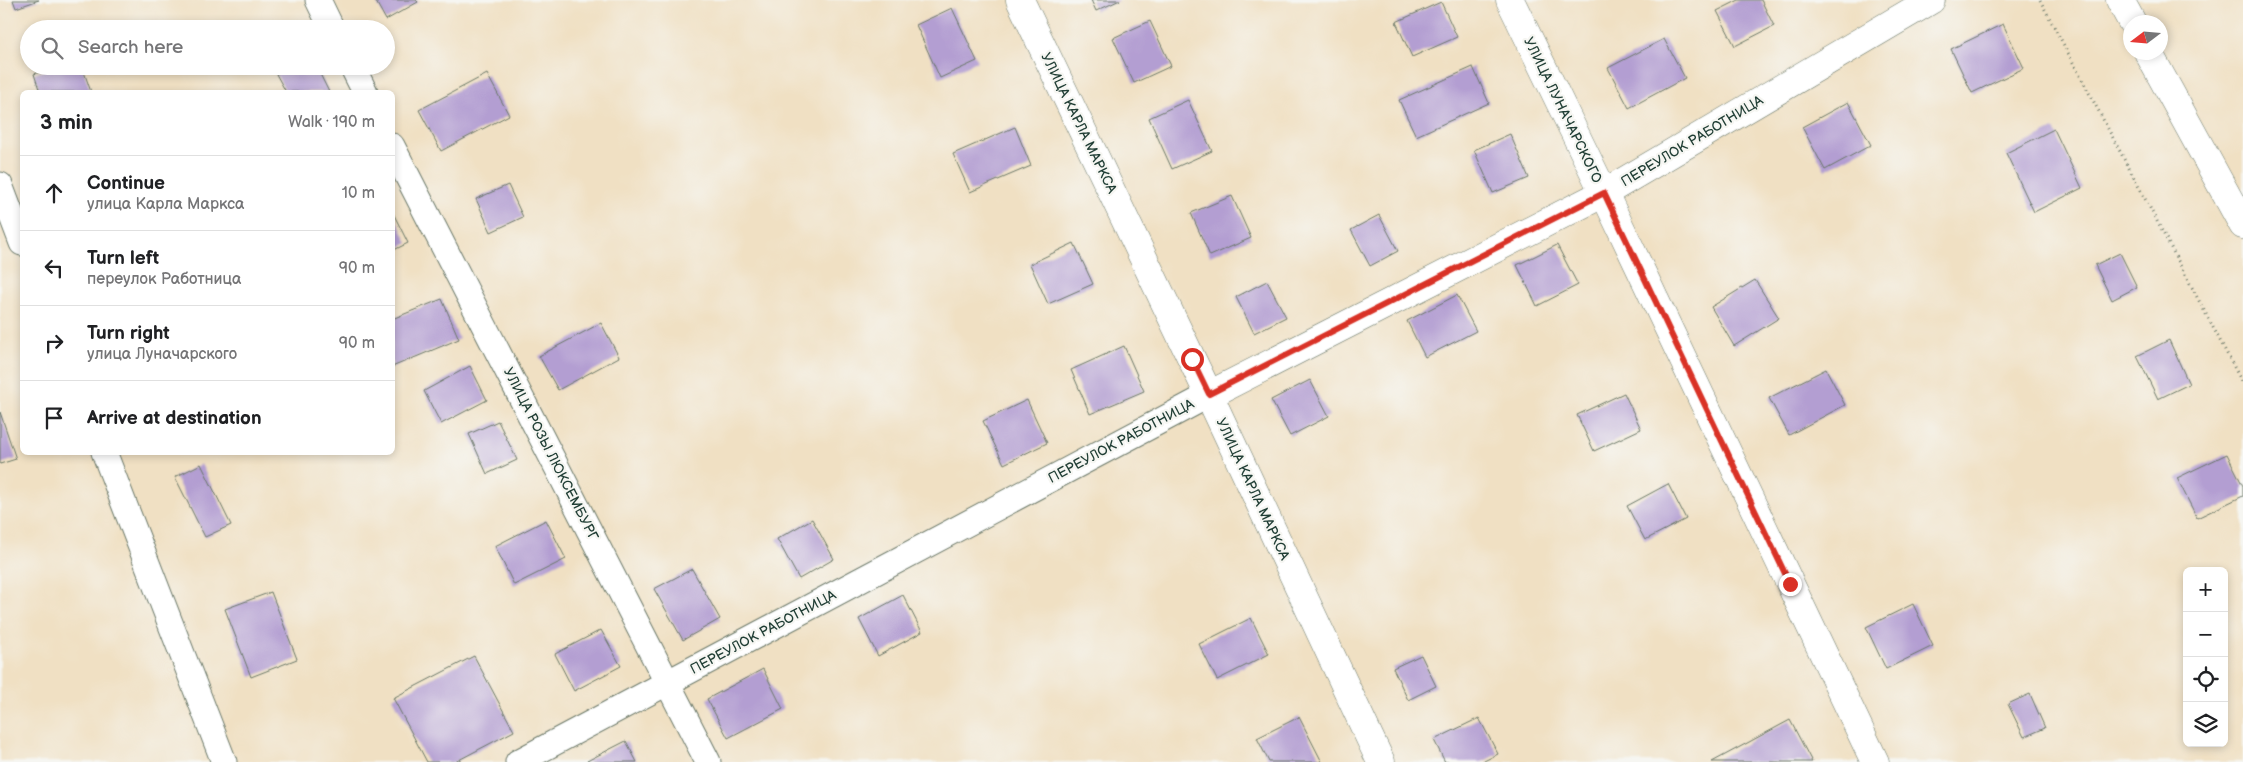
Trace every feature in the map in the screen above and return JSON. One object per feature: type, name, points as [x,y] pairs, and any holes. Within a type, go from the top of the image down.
[{"type":"main road","name":"УЛИЦА КАРЛА МАРКСА","points":[[1020,0],[1209,394],[1380,762]]},
{"type":"main road","name":"УЛИЦА ЛУНАЧАРСКОГО","points":[[1510,0],[1875,762]]},
{"type":"main road","name":"ПЕРЕУЛОК РАБОТНИЦА","points":[[1209,394],[1604,193],[1931,0]]},
{"type":"main road","points":[[2120,0],[2128,15]]},
{"type":"main road","points":[[2152,60],[2243,225]]},
{"type":"street","points":[[318,0],[328,20]]},
{"type":"street","points":[[356,75],[364,90]]},
{"type":"street","name":"УЛИЦА РОЗЫ ЛЮКСЕМБУРГ","points":[[395,152],[708,762]]},
{"type":"street","points":[[0,185],[20,238]]},
{"type":"street","name":"ПЕРЕУЛОК РАБОТНИЦА","points":[[518,762],[1209,394]]},
{"type":"street","points":[[105,455],[224,762]]},
{"type":"path","points":[[2040,0],[2243,384]]},
{"type":"building","points":[[13,0],[39,0],[16,8]]},
{"type":"building","points":[[375,0],[416,0],[418,2],[386,20]]},
{"type":"building","points":[[1091,0],[1120,0],[1096,11]]},
{"type":"building","points":[[1739,0],[1761,0],[1774,26],[1735,46],[1717,11]]},
{"type":"building","points":[[1441,2],[1457,37],[1412,57],[1396,22]]},
{"type":"building","points":[[952,8],[977,61],[940,78],[916,25]]},
{"type":"building","points":[[1150,21],[1171,66],[1134,83],[1113,38]]},
{"type":"building","points":[[2003,24],[2024,68],[1972,93],[1951,49]]},
{"type":"building","points":[[1664,39],[1685,78],[1629,108],[1608,68]]},
{"type":"building","points":[[1473,67],[1489,103],[1416,136],[1399,100]]},
{"type":"building","points":[[487,74],[509,115],[441,151],[419,110]]},
{"type":"building","points":[[34,75],[85,75],[90,90],[39,90]]},
{"type":"building","points":[[277,75],[320,75],[328,90],[285,90]]},
{"type":"building","points":[[1188,100],[1212,151],[1172,169],[1149,118]]},
{"type":"building","points":[[1848,102],[1871,145],[1825,170],[1802,127]]},
{"type":"building","points":[[1015,127],[1031,166],[970,192],[953,154]]},
{"type":"building","points":[[2054,129],[2082,188],[2034,212],[2006,153]]},
{"type":"building","points":[[1510,134],[1529,178],[1493,193],[1474,150]]},
{"type":"building","points":[[508,185],[523,217],[491,232],[476,199]]},
{"type":"building","points":[[1232,196],[1251,238],[1210,256],[1191,213]]},
{"type":"building","points":[[1379,215],[1398,251],[1370,266],[1351,230]]},
{"type":"building","points":[[395,217],[408,243],[395,250]]},
{"type":"building","points":[[1074,243],[1093,284],[1048,304],[1030,264]]},
{"type":"building","points":[[1557,245],[1578,285],[1537,306],[1517,265]]},
{"type":"building","points":[[2120,253],[2137,287],[2112,300],[2095,265]]},
{"type":"building","points":[[1755,280],[1779,318],[1734,346],[1711,307]]},
{"type":"building","points":[[1267,281],[1286,317],[1254,333],[1236,297]]},
{"type":"building","points":[[1457,295],[1476,331],[1425,357],[1407,321]]},
{"type":"building","points":[[442,299],[459,339],[395,366],[395,318]]},
{"type":"building","points":[[601,323],[619,357],[558,390],[539,356]]},
{"type":"building","points":[[2169,340],[2189,384],[2158,399],[2137,356]]},
{"type":"building","points":[[1124,346],[1144,391],[1090,414],[1071,370]]},
{"type":"building","points":[[470,366],[487,400],[441,424],[424,391]]},
{"type":"building","points":[[1826,369],[1845,405],[1789,435],[1769,398]]},
{"type":"building","points":[[1310,380],[1329,416],[1290,436],[1271,400]]},
{"type":"building","points":[[1624,393],[1641,429],[1594,451],[1577,415]]},
{"type":"building","points":[[1027,400],[1047,443],[1004,464],[983,421]]},
{"type":"building","points":[[0,412],[16,459],[0,464]]},
{"type":"building","points":[[498,421],[517,460],[487,474],[469,434]]},
{"type":"building","points":[[2227,454],[2243,486],[2243,496],[2197,518],[2177,478]]},
{"type":"building","points":[[201,464],[231,525],[205,537],[175,477]]},
{"type":"building","points":[[1668,484],[1686,519],[1645,540],[1627,506]]},
{"type":"building","points":[[812,519],[834,559],[799,579],[777,539]]},
{"type":"building","points":[[546,520],[566,559],[514,585],[495,546]]},
{"type":"building","points":[[692,569],[720,619],[683,640],[654,589]]},
{"type":"building","points":[[271,592],[297,659],[251,677],[225,609]]},
{"type":"building","points":[[903,595],[922,632],[878,656],[859,619]]},
{"type":"building","points":[[1913,604],[1933,646],[1886,669],[1866,627]]},
{"type":"building","points":[[1251,618],[1269,654],[1217,680],[1199,644]]},
{"type":"building","points":[[601,630],[621,666],[574,691],[555,654]]},
{"type":"building","points":[[1421,655],[1436,686],[1408,700],[1393,668]]},
{"type":"building","points":[[474,656],[514,731],[455,762],[427,762],[393,698]]},
{"type":"building","points":[[763,669],[783,709],[728,738],[707,699]]},
{"type":"building","points":[[2030,694],[2045,728],[2024,737],[2008,704]]},
{"type":"building","points":[[1299,717],[1322,762],[1269,762],[1257,738]]},
{"type":"building","points":[[1479,718],[1498,754],[1482,762],[1445,762],[1434,740]]},
{"type":"building","points":[[1790,720],[1812,762],[1712,762]]},
{"type":"building","points":[[626,741],[637,762],[585,762]]},
{"type":"route","points":[[1192,359],[1209,394],[1604,193],[1790,584]]}]
